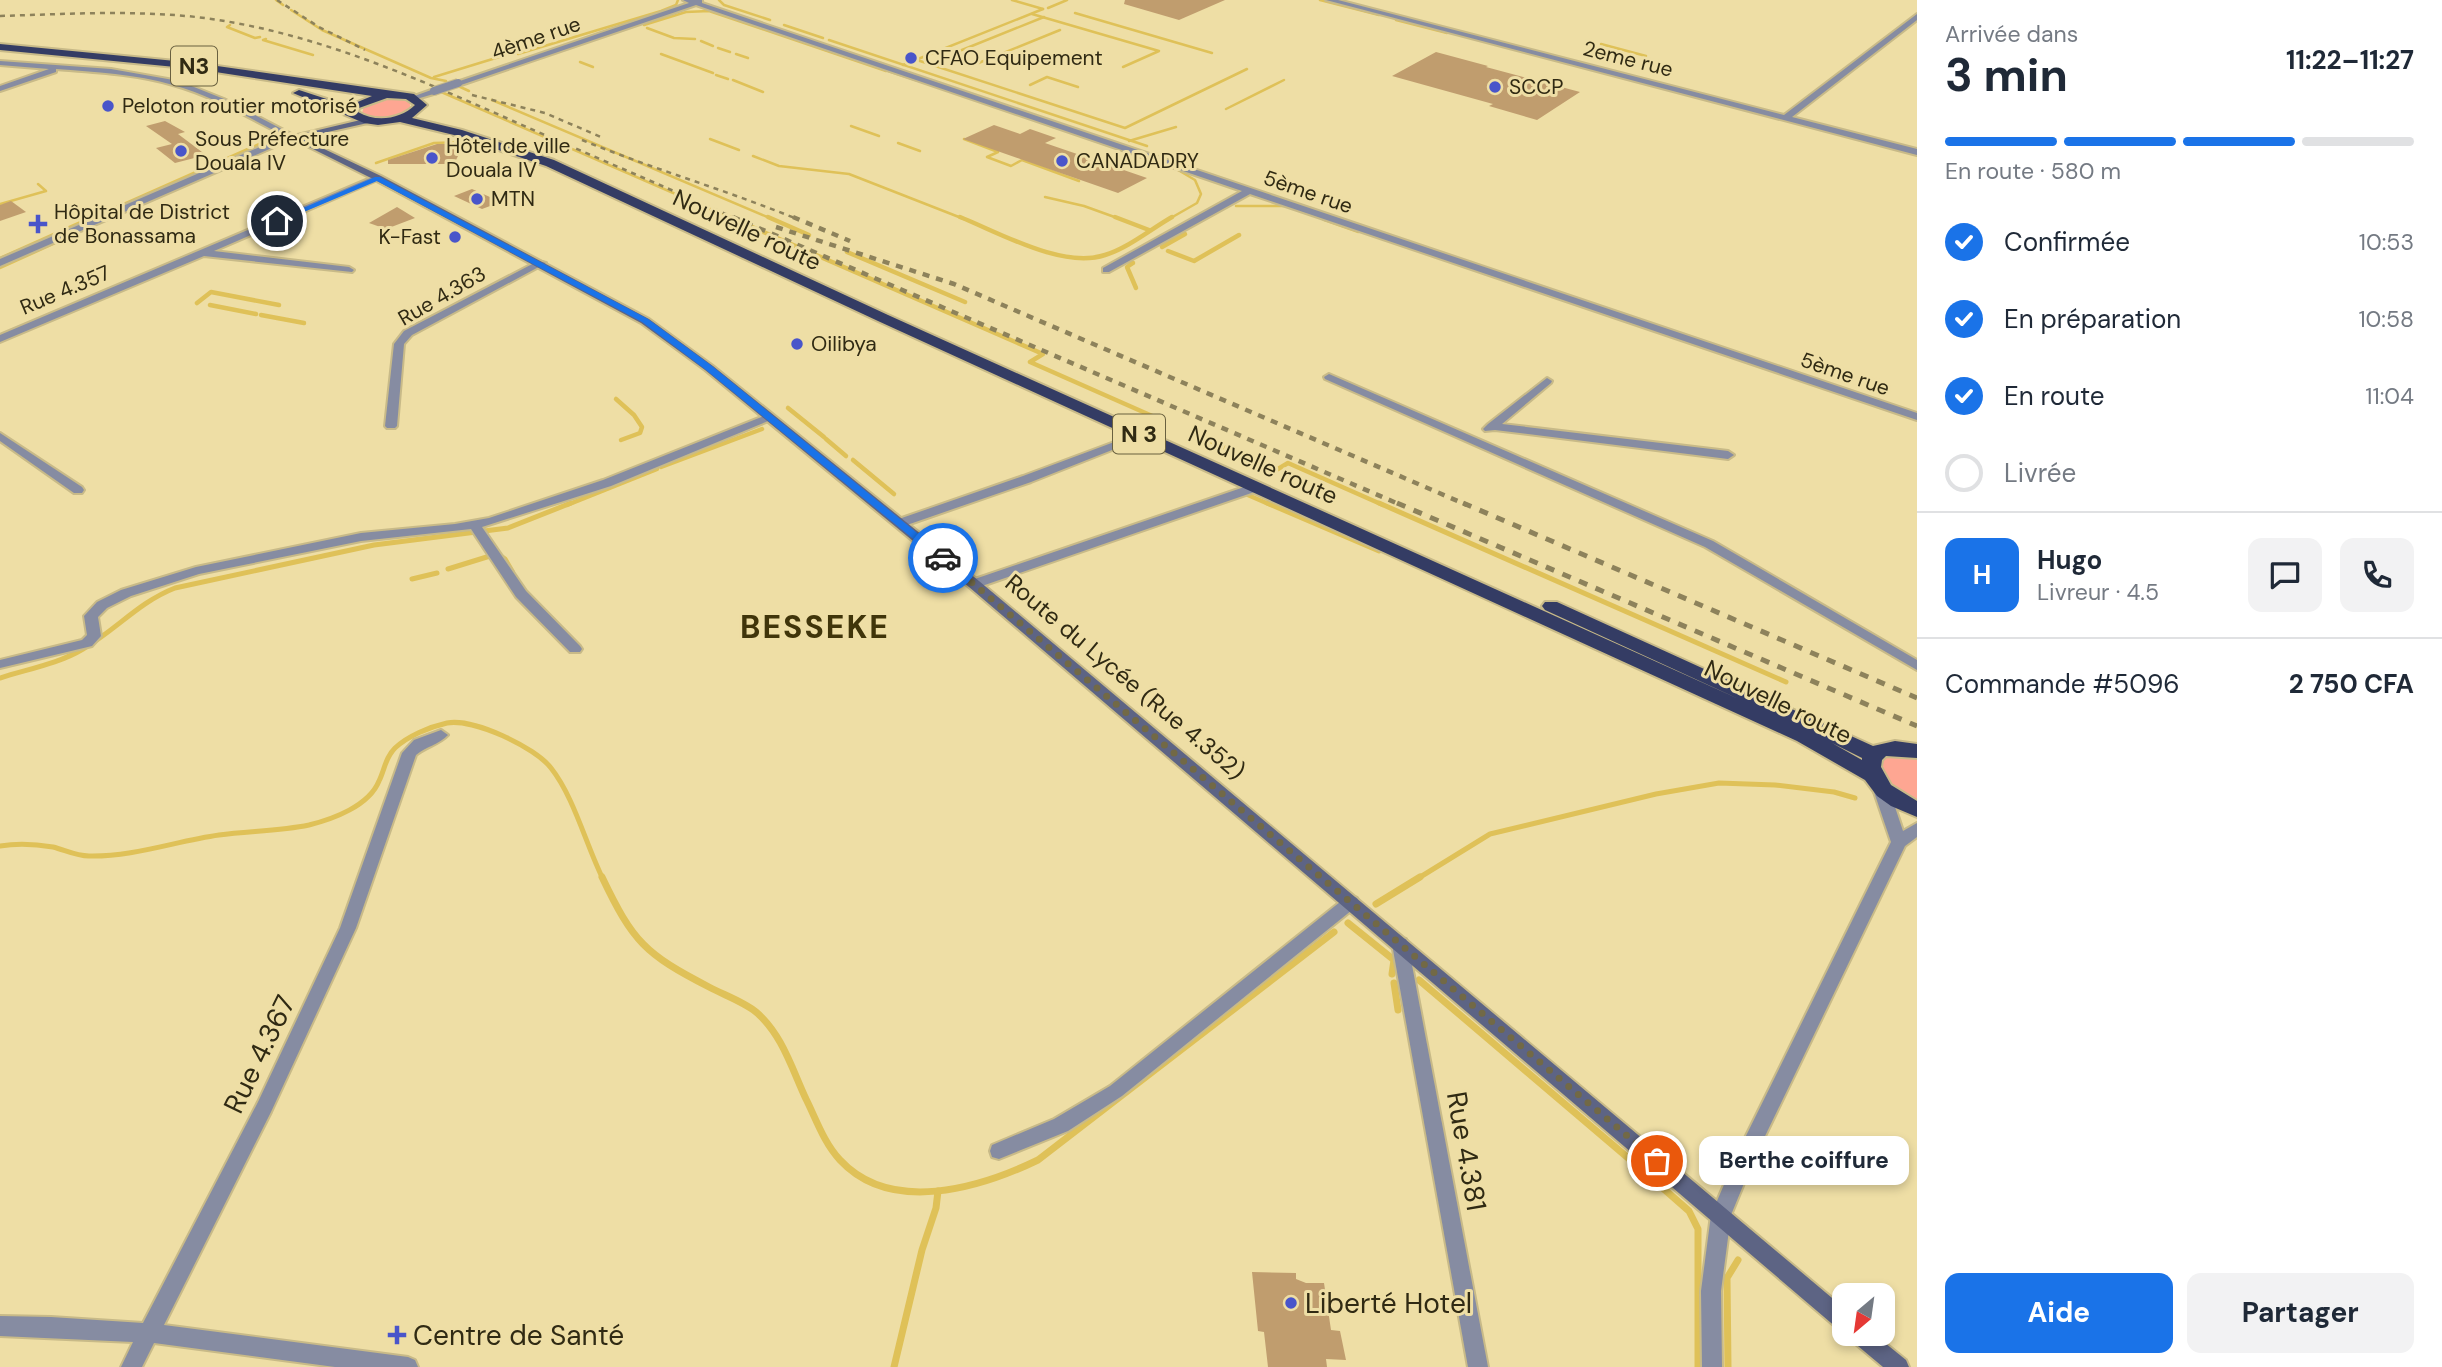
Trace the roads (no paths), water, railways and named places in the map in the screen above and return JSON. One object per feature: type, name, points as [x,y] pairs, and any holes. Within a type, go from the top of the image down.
[{"type":"highway","name":"N3","points":[[0,47],[196,66],[386,95],[416,103]]},
{"type":"highway","points":[[0,55],[245,83],[308,95],[369,120],[398,118],[416,103]]},
{"type":"highway","name":"N3","points":[[352,112],[362,101],[386,95]]},
{"type":"highway","name":"Nouvelle route","points":[[416,103],[436,117],[558,159],[1098,409],[1141,435],[1804,736],[1875,773]]},
{"type":"highway","name":"Nouvelle route","points":[[398,118],[458,132],[550,163],[1098,409],[1749,695],[1875,773]]},
{"type":"highway","points":[[1915,749],[1890,749],[1875,773],[1901,803],[1917,809]]},
{"type":"main road","points":[[314,131],[352,112]]},
{"type":"main road","points":[[293,137],[369,120]]},
{"type":"main road","name":"Route du Lycée (Rue 4.352)","points":[[293,137],[541,263],[645,321],[769,417],[974,584],[1832,1311]]},
{"type":"main road","points":[[1874,1346],[1899,1367]]},
{"type":"street","name":"2eme rue","points":[[1329,0],[1917,152]]},
{"type":"street","name":"4ème rue","points":[[416,103],[433,91],[696,1]]},
{"type":"street","name":"5ème rue","points":[[696,1],[1917,417]]},
{"type":"street","points":[[1786,118],[1917,16]]},
{"type":"street","name":"Route du Lycée (Rue 4.352)","points":[[0,63],[144,77],[175,83],[201,92],[293,137]]},
{"type":"street","points":[[0,89],[58,68]]},
{"type":"street","points":[[0,263],[278,141],[293,137]]},
{"type":"street","name":"Rue 4.357","points":[[0,339],[377,178]]},
{"type":"street","points":[[1106,270],[1249,191]]},
{"type":"street","points":[[202,253],[349,270]]},
{"type":"street","name":"Rue 4.363","points":[[391,426],[399,344],[408,333],[541,263]]},
{"type":"street","points":[[1329,377],[1709,544],[1917,666]]},
{"type":"street","points":[[1474,441],[1547,381]]},
{"type":"street","points":[[0,664],[87,643],[94,636],[91,616],[95,611],[126,593],[165,579],[361,537],[475,526],[607,482],[769,417]]},
{"type":"street","points":[[1492,426],[1728,455]]},
{"type":"street","points":[[900,523],[1027,479],[1141,435]]},
{"type":"street","points":[[0,436],[78,490]]},
{"type":"street","points":[[974,584],[1256,487]]},
{"type":"street","points":[[475,526],[521,594],[575,649]]},
{"type":"street","name":"Rue 4.367","points":[[131,1367],[265,1106],[348,928],[409,753],[419,744],[441,735]]},
{"type":"street","points":[[1875,773],[1899,842]]},
{"type":"street","points":[[1712,1367],[1711,1291],[1721,1215],[1745,1158],[1899,842],[1917,829]]},
{"type":"street","points":[[999,1151],[1061,1125],[1116,1091],[1350,902]]},
{"type":"street","name":"Rue 4.381","points":[[1400,944],[1478,1367]]},
{"type":"street","points":[[0,1326],[70,1325],[147,1332],[408,1367]]},
{"type":"waterway","points":[[276,0],[283,5]]},
{"type":"waterway","points":[[518,54],[661,11],[676,5],[678,0]]},
{"type":"waterway","points":[[719,0],[724,5],[770,20]]},
{"type":"waterway","points":[[903,65],[1043,9],[1012,0]]},
{"type":"waterway","points":[[1048,8],[1067,0]]},
{"type":"waterway","points":[[1320,0],[1379,15]]},
{"type":"waterway","points":[[291,10],[322,30],[431,78],[446,81]]},
{"type":"waterway","points":[[644,25],[686,12],[709,11],[886,71]]},
{"type":"waterway","points":[[1075,13],[1212,53]]},
{"type":"waterway","points":[[1032,14],[1043,17]]},
{"type":"waterway","points":[[947,56],[1043,17]]},
{"type":"waterway","points":[[1043,17],[1159,51],[1123,67]]},
{"type":"waterway","points":[[1396,20],[1447,33]]},
{"type":"waterway","points":[[230,25],[227,27],[255,38],[260,37]]},
{"type":"waterway","points":[[784,25],[823,38]]},
{"type":"waterway","points":[[647,28],[674,38],[695,39]]},
{"type":"waterway","points":[[976,64],[1060,30]]},
{"type":"waterway","points":[[266,39],[263,40],[313,55]]},
{"type":"waterway","points":[[829,40],[903,65]]},
{"type":"waterway","points":[[701,41],[713,46]]},
{"type":"waterway","points":[[1601,44],[1646,56]]},
{"type":"waterway","points":[[718,48],[730,52]]},
{"type":"waterway","points":[[434,77],[512,53]]},
{"type":"waterway","points":[[661,54],[713,73]]},
{"type":"waterway","points":[[736,54],[748,58]]},
{"type":"waterway","points":[[920,61],[1125,128],[1247,69]]},
{"type":"waterway","points":[[580,62],[593,67]]},
{"type":"waterway","points":[[903,65],[1131,141]]},
{"type":"waterway","points":[[888,71],[928,84]]},
{"type":"waterway","points":[[0,91],[56,72]]},
{"type":"waterway","points":[[716,75],[728,79]]},
{"type":"waterway","points":[[1030,85],[1047,77],[1078,87]]},
{"type":"waterway","points":[[733,80],[763,92]]},
{"type":"waterway","points":[[1226,109],[1284,80]]},
{"type":"waterway","points":[[456,85],[469,91]]},
{"type":"waterway","points":[[938,87],[1107,145]]},
{"type":"waterway","points":[[439,91],[733,219]]},
{"type":"waterway","points":[[492,100],[772,219]]},
{"type":"waterway","points":[[851,126],[879,136]]},
{"type":"waterway","points":[[1131,141],[1176,127]]},
{"type":"waterway","points":[[255,146],[274,137]]},
{"type":"waterway","points":[[710,139],[739,150]]},
{"type":"waterway","points":[[964,139],[998,152],[987,157],[1011,166],[1022,160],[1079,181]]},
{"type":"waterway","points":[[1131,141],[1147,146]]},
{"type":"waterway","points":[[376,163],[434,143],[465,142]]},
{"type":"waterway","points":[[898,143],[920,151]]},
{"type":"waterway","points":[[90,219],[250,148]]},
{"type":"waterway","points":[[753,156],[779,166],[849,174],[964,219]]},
{"type":"waterway","points":[[1169,219],[1197,203],[1201,194],[1195,180],[1173,167]]},
{"type":"waterway","points":[[0,204],[46,191],[38,184]]},
{"type":"waterway","points":[[1045,197],[1084,206],[1120,219]]},
{"type":"waterway","points":[[1236,206],[1288,206]]},
{"type":"waterway","points":[[0,259],[94,217]]},
{"type":"waterway","points":[[729,217],[1043,354],[1030,362],[1159,419]]},
{"type":"waterway","points":[[768,217],[809,235]]},
{"type":"waterway","points":[[960,217],[1031,247],[1070,257],[1088,258],[1122,248],[1172,217]]},
{"type":"waterway","points":[[1115,217],[1149,230]]},
{"type":"waterway","points":[[1324,219],[1358,231]]},
{"type":"waterway","points":[[0,267],[75,233]]},
{"type":"waterway","points":[[1162,247],[1185,234]]},
{"type":"waterway","points":[[1168,251],[1194,261],[1239,235]]},
{"type":"waterway","points":[[847,252],[965,302]]},
{"type":"waterway","points":[[1130,262],[1133,263],[1127,267],[1136,288]]},
{"type":"waterway","points":[[197,303],[211,292],[279,305]]},
{"type":"waterway","points":[[210,305],[256,314]]},
{"type":"waterway","points":[[261,315],[304,323]]},
{"type":"waterway","points":[[616,399],[634,415],[642,427],[640,433],[621,440]]},
{"type":"waterway","points":[[788,408],[824,437]]},
{"type":"waterway","points":[[661,467],[762,429]]},
{"type":"waterway","points":[[826,439],[846,456]]},
{"type":"waterway","points":[[1212,442],[1244,456]]},
{"type":"waterway","points":[[853,460],[894,494]]},
{"type":"waterway","points":[[1265,463],[1278,469],[1288,463],[1383,505]]},
{"type":"waterway","points":[[567,505],[657,469]]},
{"type":"waterway","points":[[1241,492],[1271,505]]},
{"type":"waterway","points":[[0,678],[73,654],[139,608],[175,588],[374,545],[508,528],[571,503]]},
{"type":"waterway","points":[[1267,503],[1379,551]]},
{"type":"waterway","points":[[1379,503],[1786,682]]},
{"type":"waterway","points":[[498,554],[505,559],[512,571]]},
{"type":"waterway","points":[[448,569],[490,556]]},
{"type":"waterway","points":[[412,579],[437,573]]},
{"type":"waterway","points":[[0,846],[40,845],[80,855],[105,856],[219,835],[309,825],[339,815],[367,798],[379,781],[392,752],[406,740],[433,727],[458,723],[472,725],[518,743],[551,768],[573,807],[603,879]]},
{"type":"waterway","points":[[1417,879],[1490,834],[1656,794],[1719,783],[1775,785],[1834,792],[1855,798]]},
{"type":"waterway","points":[[1376,904],[1420,877]]},
{"type":"waterway","points":[[603,879],[633,932],[655,955],[687,975],[746,1005],[765,1021],[786,1052],[825,1139],[840,1160],[861,1177],[884,1187],[910,1192],[963,1187],[990,1180],[1038,1160],[1334,932]]},
{"type":"waterway","points":[[1348,923],[1394,960],[1392,974]]},
{"type":"waterway","points":[[1419,980],[1647,1174]]},
{"type":"waterway","points":[[1394,983],[1398,1010]]},
{"type":"waterway","points":[[1656,1182],[1689,1211],[1698,1229],[1698,1367]]},
{"type":"waterway","points":[[894,1367],[922,1250],[936,1208],[938,1191]]},
{"type":"waterway","points":[[1728,1367],[1727,1278],[1738,1260]]},
{"type":"railway","points":[[277,0],[319,27],[365,50]]},
{"type":"railway","points":[[0,16],[98,13],[172,15],[238,23],[279,32],[398,72],[737,219]]},
{"type":"railway","points":[[472,95],[545,113],[601,137]]},
{"type":"railway","points":[[582,140],[797,219]]},
{"type":"railway","points":[[733,217],[1401,505]]},
{"type":"railway","points":[[793,217],[850,241]]},
{"type":"railway","points":[[776,227],[954,284],[1467,505]]},
{"type":"railway","points":[[1397,503],[1917,726]]},
{"type":"railway","points":[[1463,503],[1917,698]]},
{"type":"place","name":"CFAO Equipement","points":[[911,58]]},
{"type":"place","name":"SCCP","points":[[1495,87]]},
{"type":"place","name":"Peloton routier motorisé","points":[[108,106]]},
{"type":"place","name":"Sous Préfecture Douala IV","points":[[181,151]]},
{"type":"place","name":"Hôtel de ville Douala IV","points":[[432,158]]},
{"type":"place","name":"CANADADRY","points":[[1062,161]]},
{"type":"place","name":"MTN","points":[[477,199]]},
{"type":"place","name":"Hôpital de District de Bonassama","points":[[38,224]]},
{"type":"place","name":"K-Fast","points":[[455,237]]},
{"type":"place","name":"Oilibya","points":[[797,344]]},
{"type":"place","name":"Berthe coiffure","points":[[1657,1161]]},
{"type":"place","name":"Liberté Hotel","points":[[1291,1303]]},
{"type":"place","name":"Centre de Santé","points":[[397,1335]]},
{"type":"district","name":"BESSEKE","points":[[815,627]]}]
